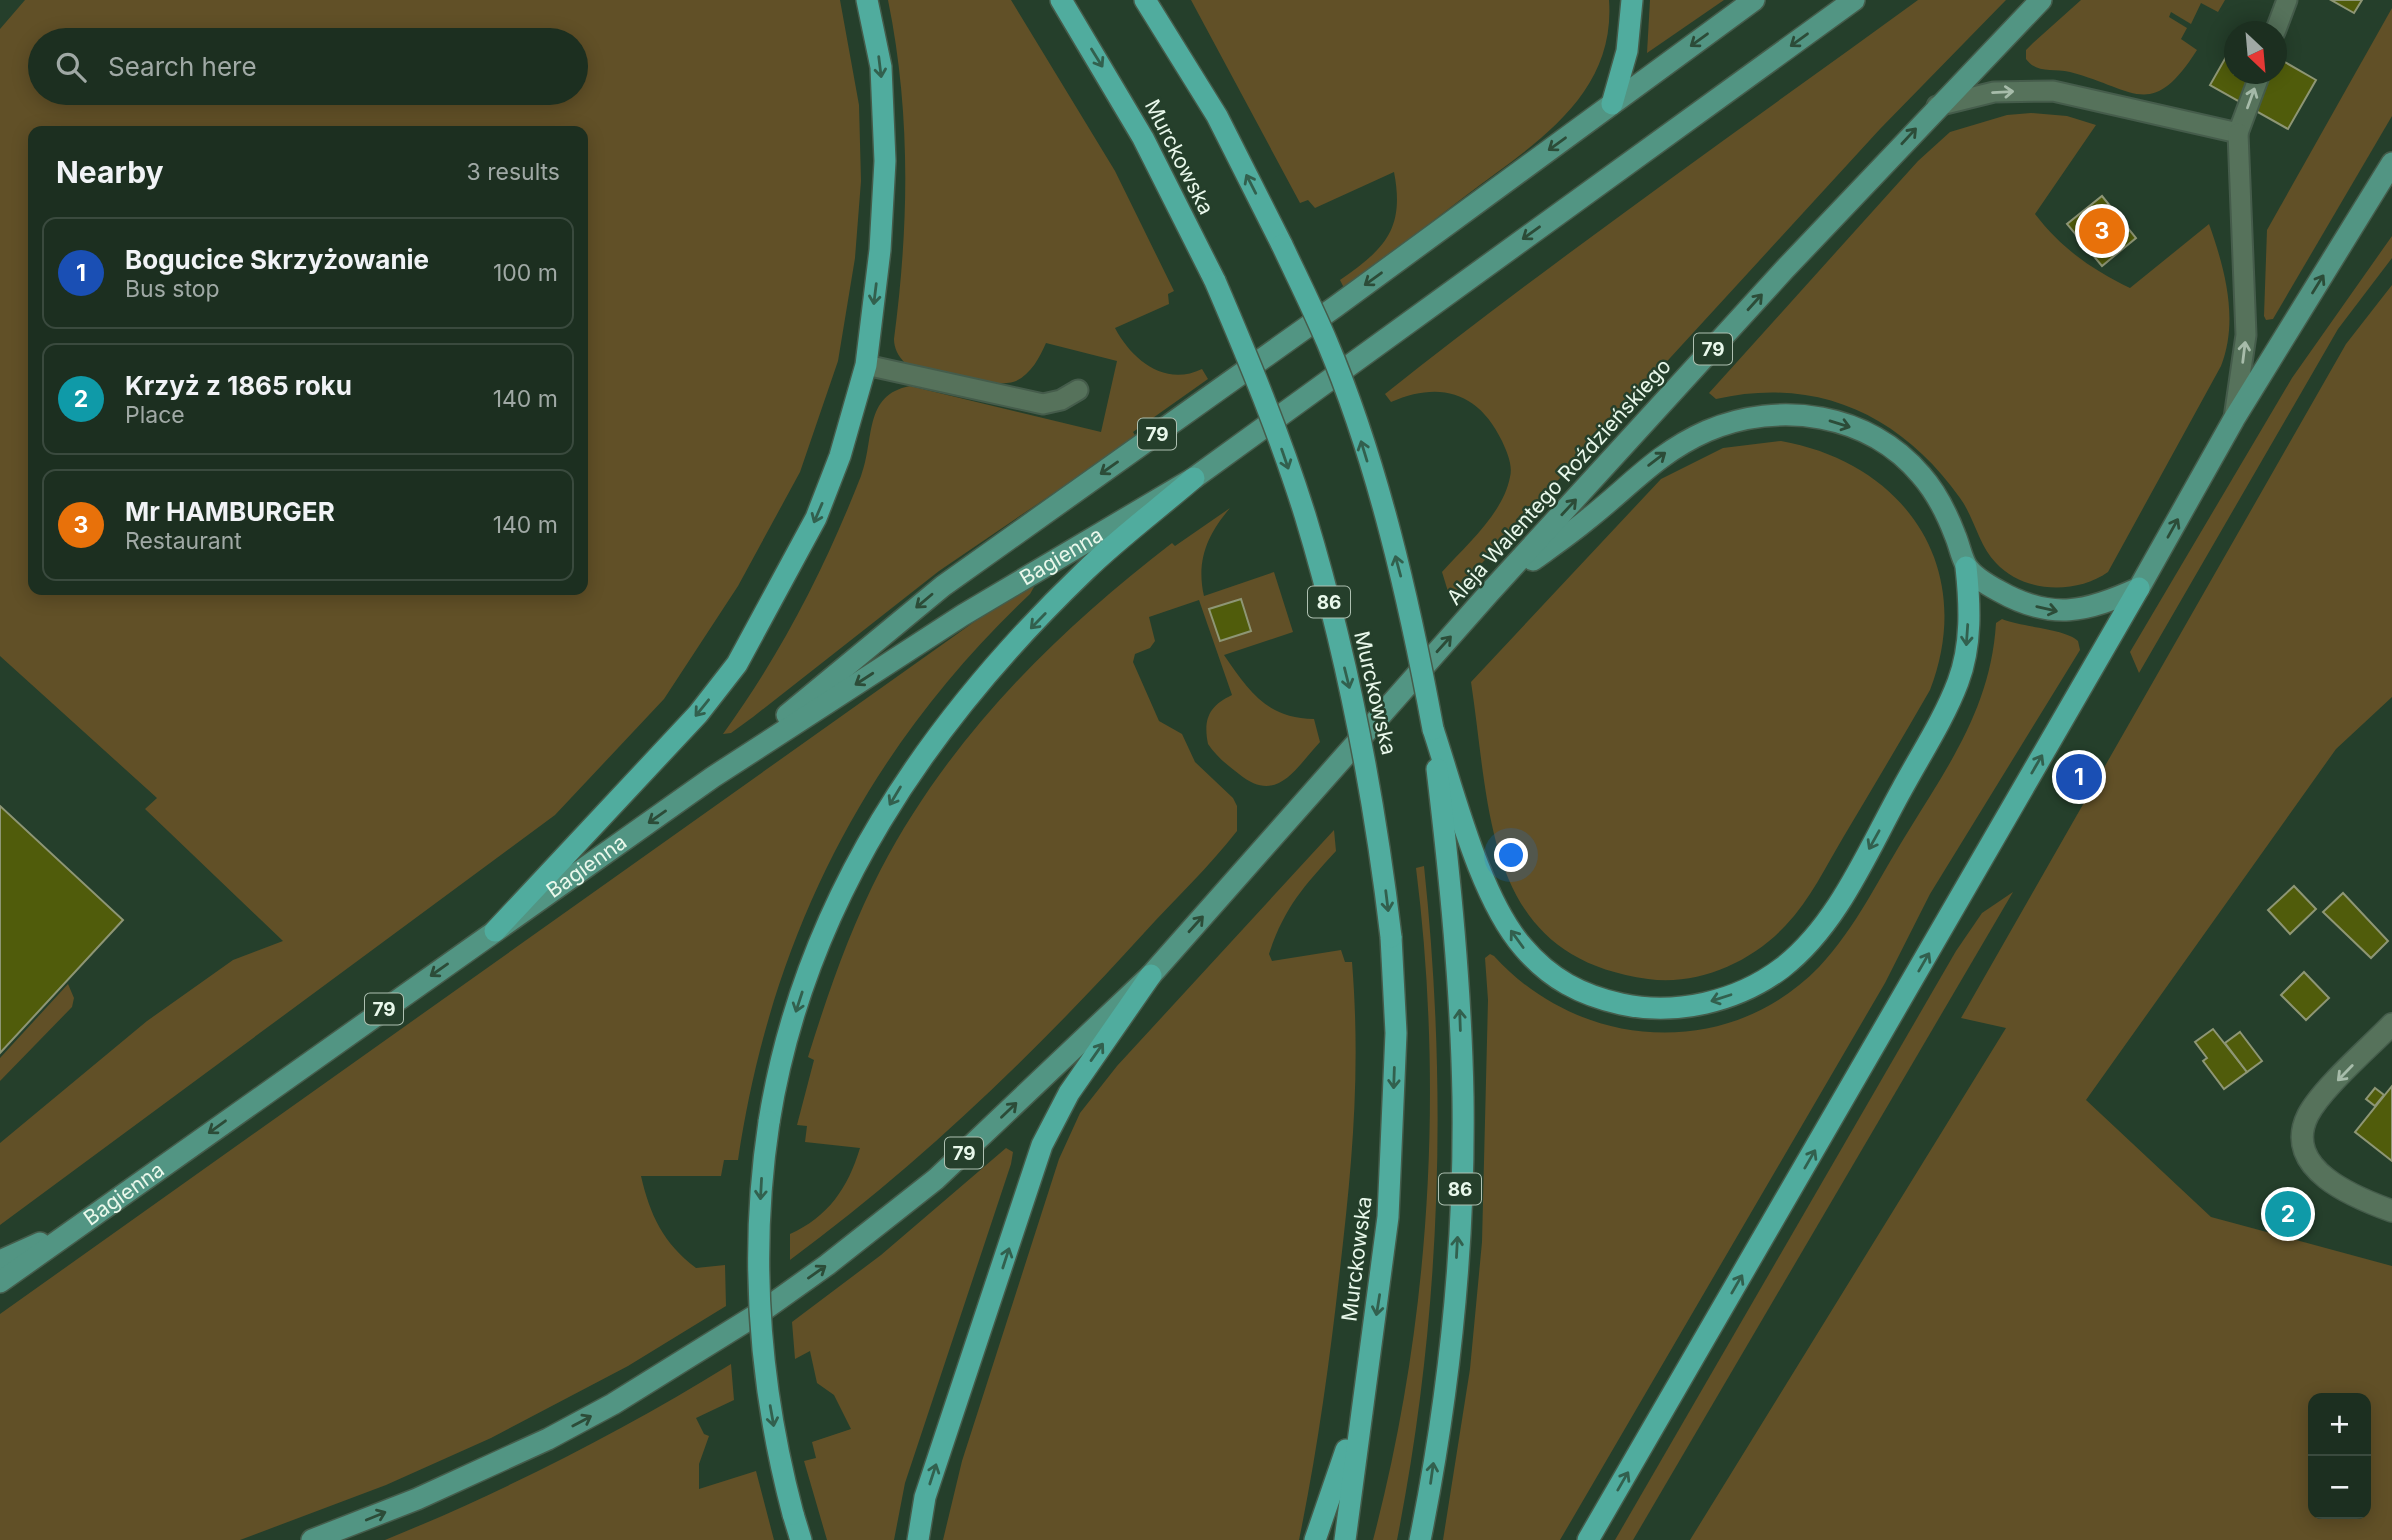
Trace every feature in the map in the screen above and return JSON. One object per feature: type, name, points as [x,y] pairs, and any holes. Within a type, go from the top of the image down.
[{"type":"highway","points":[[495,931],[698,714],[737,664],[816,518],[840,456],[866,365],[880,250],[885,161],[881,67],[867,0]]},
{"type":"highway","name":"Murckowska","points":[[1061,0],[1143,138],[1215,281],[1267,405],[1304,515],[1365,752],[1391,937],[1396,1033],[1388,1217],[1379,1299],[1360,1412]]},
{"type":"highway","name":"86","points":[[1145,0],[1217,116],[1282,245],[1327,343],[1377,491],[1412,617],[1433,729],[1459,995],[1463,1098],[1460,1189],[1448,1351],[1420,1540]]},
{"type":"highway","points":[[1612,104],[1627,51],[1632,0]]},
{"type":"highway","points":[[801,1540],[793,1514],[767,1388],[758,1262],[763,1164],[769,1122],[788,1035],[826,926],[870,837],[907,776],[983,677],[1085,571],[1194,478]]},
{"type":"highway","points":[[1433,729],[1495,908],[1522,947],[1551,976],[1576,990],[1639,1008],[1708,1003],[1756,984],[1782,968],[1822,927],[1941,719],[1959,681],[1966,648],[1970,601],[1966,567]]},
{"type":"highway","points":[[1588,1540],[2139,588]]},
{"type":"highway","points":[[918,1540],[925,1497],[1042,1145],[1069,1093],[1151,975]]},
{"type":"highway","points":[[1315,1540],[1360,1412]]},
{"type":"highway","name":"86","points":[[1345,1540],[1360,1412]]},
{"type":"main road","name":"79","points":[[713,777],[943,586],[1335,307],[1754,0]]},
{"type":"main road","points":[[1194,478],[1854,0]]},
{"type":"main road","name":"Aleja Walentego Roździeńskiego","points":[[1151,975],[1489,593],[1937,106],[2041,0]]},
{"type":"main road","points":[[1489,593],[1590,518],[1668,450],[1709,430],[1773,413],[1806,414],[1857,429],[1894,451],[1920,474],[1938,499],[1966,567],[1985,583],[2006,595],[2052,612],[2080,610],[2139,588],[2234,419],[2392,163]]},
{"type":"main road","name":"Bagienna","points":[[0,1282],[713,777],[963,615],[1194,478]]},
{"type":"main road","name":"79","points":[[312,1540],[418,1499],[548,1439],[675,1368],[761,1312],[827,1265],[936,1179],[1151,975]]},
{"type":"main road","points":[[0,1261],[80,1226]]},
{"type":"street","points":[[2367,206],[2392,181]]},
{"type":"street","points":[[2392,1024],[2307,1116],[2303,1142],[2311,1162],[2324,1178],[2343,1191],[2392,1211]]},
{"type":"lane","points":[[2279,21],[2287,0]]},
{"type":"lane","points":[[2234,419],[2246,335],[2238,133],[2256,84]]},
{"type":"lane","points":[[1937,106],[1994,92],[2053,91],[2238,133]]},
{"type":"lane","points":[[866,365],[1043,404],[1061,400],[1078,390]]},
{"type":"shaded area","points":[[25,0],[840,0],[859,105],[861,181],[855,258],[838,361],[800,472],[738,586],[664,699],[555,815],[0,1225],[0,1143],[147,1021],[233,960],[283,941],[145,809],[157,798],[0,656],[0,29]]},
{"type":"shaded area","points":[[888,0],[1011,0],[1115,171],[1174,291],[1168,294],[1169,304],[1115,328],[1140,360],[1151,367],[1175,375],[1202,369],[1208,379],[1133,432],[1136,437],[939,571],[753,717],[731,733],[723,734],[764,673],[817,577],[861,476],[873,420],[884,399],[895,391],[910,386],[1101,432],[1117,361],[1046,343],[1034,365],[1021,378],[1007,383],[994,383],[960,380],[926,372],[913,368],[898,355],[894,339],[903,254],[904,127],[901,85]]},
{"type":"shaded area","points":[[1191,0],[1609,0],[1608,34],[1599,64],[1585,90],[1566,114],[1519,156],[1344,288],[1340,280],[1380,247],[1394,223],[1397,192],[1394,172],[1315,208],[1308,200],[1300,203]]},
{"type":"shaded area","points":[[1650,0],[1724,0],[1647,53]]},
{"type":"shaded area","points":[[1918,0],[2006,0],[1880,129],[1450,598],[1442,572],[1500,504],[1510,477],[1509,459],[1492,424],[1469,401],[1456,395],[1425,392],[1391,402],[1385,394],[1583,243]]},
{"type":"shaded area","points":[[2081,0],[2225,0],[2218,12],[2201,3],[2191,24],[2171,12],[2169,17],[2187,28],[2181,39],[2197,50],[2167,86],[2154,93],[2141,94],[2070,72],[2040,69],[2026,59],[2026,50]]},
{"type":"shaded area","points":[[2392,8],[2392,116],[2273,319],[2266,320],[2267,230]]},
{"type":"shaded area","points":[[2031,113],[2067,116],[2096,125],[2035,214],[2055,237],[2090,265],[2130,288],[2209,224],[2228,295],[2229,331],[2221,366],[2108,572],[2081,585],[2065,587],[2035,585],[2007,573],[1990,556],[1965,506],[1937,469],[1911,444],[1883,424],[1854,409],[1822,398],[1788,393],[1753,393],[1716,399],[1709,393],[1918,161],[1950,132],[2007,115]]},
{"type":"shaded area","points":[[2392,236],[2392,258],[2338,329],[2139,673],[2130,652],[2292,378]]},
{"type":"shaded area","points":[[2392,285],[2392,697],[2336,749],[2086,1100],[2211,1217],[2392,1266],[2392,1540],[1690,1540],[2006,1028],[1961,1018],[2346,344]]},
{"type":"shaded area","points":[[1781,441],[1825,453],[1863,472],[1895,497],[1920,528],[1936,563],[1944,603],[1942,645],[1930,690],[1810,894],[1795,915],[1772,938],[1741,960],[1705,975],[1686,979],[1648,979],[1594,965],[1554,942],[1525,910],[1506,871],[1493,828],[1484,781],[1471,682],[1661,479],[1723,448]]},
{"type":"shaded area","points":[[1230,508],[1215,528],[1205,549],[1201,571],[1204,596],[1274,572],[1293,632],[1224,655],[1251,691],[1271,708],[1283,714],[1314,719],[1320,742],[1293,772],[1275,785],[1252,783],[1239,774],[1208,744],[1207,720],[1218,704],[1232,695],[1199,600],[1149,617],[1155,641],[1150,648],[1135,654],[1133,662],[1159,721],[1182,734],[1195,762],[1233,798],[1237,806],[1237,831],[1103,978],[1019,1064],[931,1146],[790,1260],[790,1234],[815,1219],[835,1200],[849,1176],[860,1148],[805,1142],[807,1126],[797,1125],[814,1060],[808,1057],[840,962],[881,869],[909,821],[939,775],[973,732],[1008,690],[1047,651],[1087,613],[1172,543],[1175,546]]},
{"type":"shaded area","points":[[1026,585],[1034,587],[1030,594],[972,654],[920,716],[874,782],[835,852],[802,924],[774,999],[753,1078],[738,1160],[724,1160],[721,1176],[641,1176],[654,1216],[675,1249],[696,1268],[725,1265],[726,1306],[628,1366],[491,1438],[386,1485],[240,1540],[0,1540],[0,1314]]},
{"type":"shaded area","points":[[2002,619],[2072,637],[2078,641],[2080,650],[1930,894],[1885,983],[1560,1540],[1443,1540],[1470,1369],[1482,1242],[1488,1000],[1485,958],[1490,954],[1494,956],[1529,988],[1568,1011],[1611,1026],[1655,1032],[1699,1030],[1742,1018],[1782,997],[1819,967],[1845,936],[1940,781],[1977,707],[1993,653],[1996,623]]},
{"type":"shaded area","points":[[1334,830],[1336,851],[1288,910],[1269,954],[1272,961],[1341,950],[1345,962],[1352,962],[1355,1003],[1354,1120],[1348,1198],[1327,1377],[1299,1540],[943,1540],[962,1461],[1059,1159],[1080,1113],[1117,1066]]},
{"type":"shaded area","points":[[1424,866],[1432,951],[1438,1120],[1431,1288],[1412,1456],[1397,1540],[1373,1540],[1408,1375],[1426,1206],[1430,1121],[1429,1037],[1425,952],[1416,868]]},
{"type":"shaded area","points":[[2013,892],[1633,1540],[1615,1540],[1956,951],[1982,913]]},
{"type":"shaded area","points":[[68,984],[74,998],[72,1007],[0,1081],[0,1058]]},
{"type":"shaded area","points":[[1006,1148],[1013,1152],[1011,1164],[905,1483],[894,1540],[827,1540],[804,1461],[816,1458],[812,1442],[851,1429],[834,1395],[817,1383],[810,1351],[795,1359],[792,1322],[881,1255]]},
{"type":"shaded area","points":[[731,1364],[734,1400],[696,1418],[704,1434],[709,1436],[699,1464],[699,1489],[756,1471],[774,1540],[385,1540],[562,1459]]},
{"type":"building","points":[[2331,0],[2362,0],[2354,13]]},
{"type":"building","points":[[2224,60],[2224,84],[2287,84],[2287,63],[2316,80],[2288,129],[2210,85]]},
{"type":"building","points":[[2102,196],[2136,238],[2102,266],[2067,224]]},
{"type":"building","points":[[1241,599],[1251,631],[1220,641],[1209,609]]},
{"type":"building","points":[[0,806],[123,920],[0,1053]]},
{"type":"building","points":[[2294,886],[2316,909],[2290,934],[2268,910]]},
{"type":"building","points":[[2343,893],[2388,941],[2371,958],[2323,912]]},
{"type":"building","points":[[2304,972],[2329,998],[2306,1020],[2281,995]]},
{"type":"building","points":[[2213,1029],[2247,1072],[2224,1089],[2203,1061],[2207,1058],[2195,1042]]},
{"type":"building","points":[[2240,1032],[2262,1061],[2247,1072],[2225,1043]]},
{"type":"building","points":[[2392,1086],[2392,1161],[2355,1132]]},
{"type":"building","points":[[2375,1088],[2384,1095],[2375,1106],[2366,1099]]},
{"type":"place","name":"Mr HAMBURGER","points":[[2102,231]]},
{"type":"place","name":"Bogucice Skrzyżowanie","points":[[2079,777]]},
{"type":"place","name":"Krzyż z 1865 roku","points":[[2288,1214]]}]
